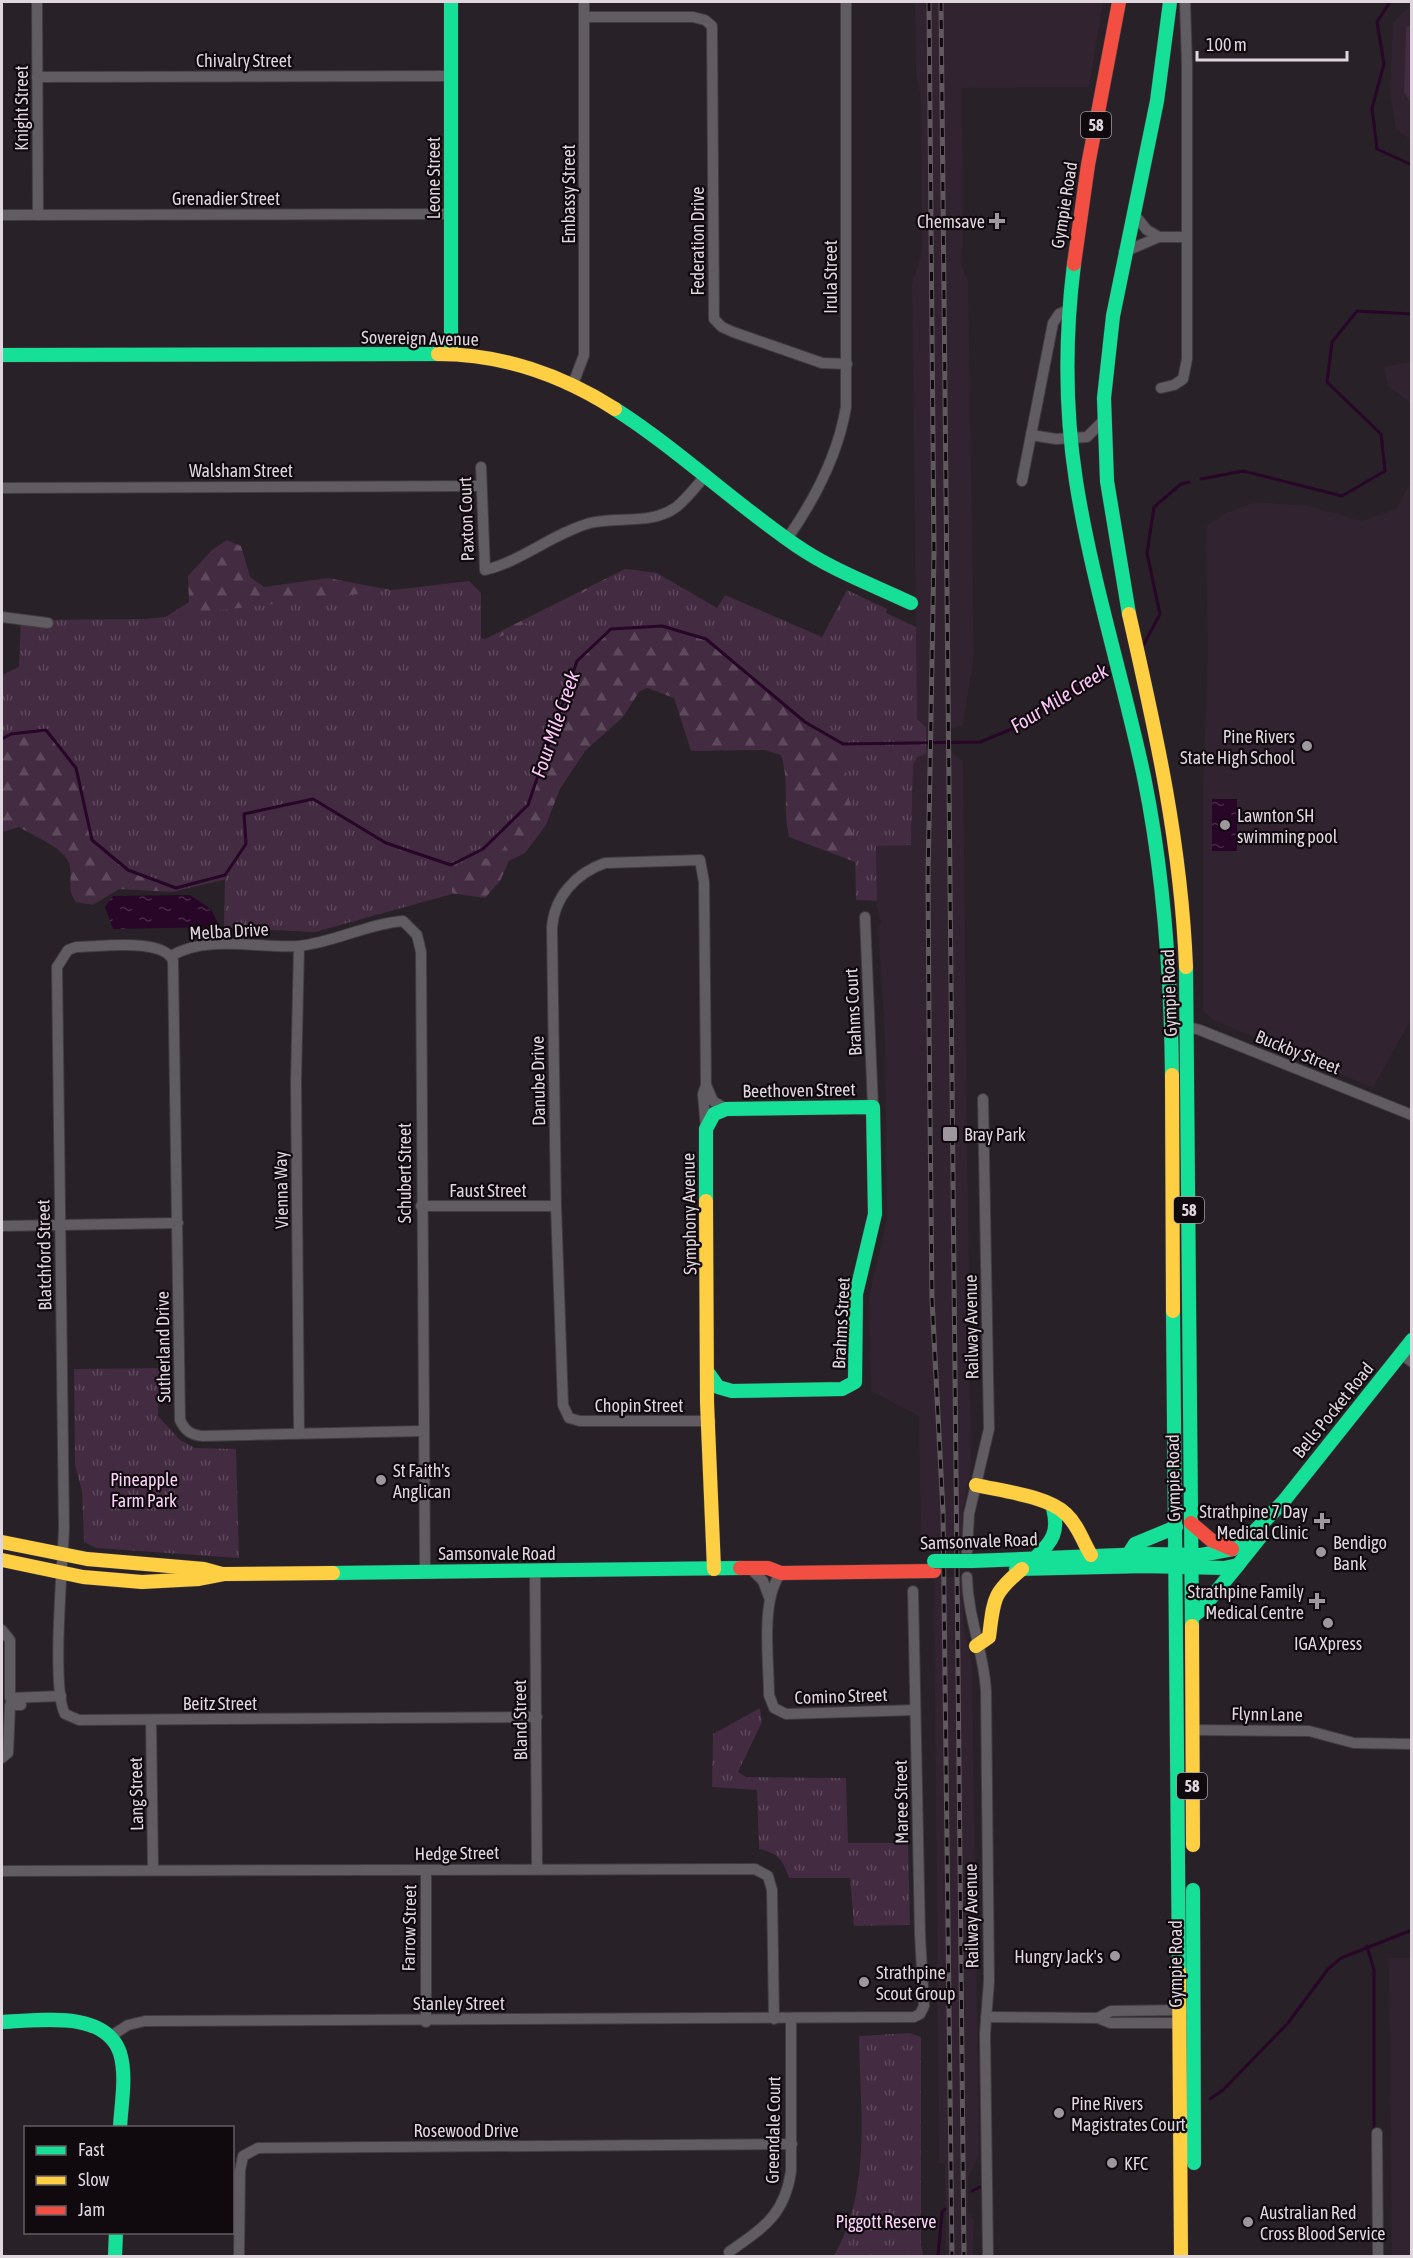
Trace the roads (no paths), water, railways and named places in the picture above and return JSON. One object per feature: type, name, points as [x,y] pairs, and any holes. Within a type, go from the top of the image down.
[{"type":"main road","name":"Leone Street","points":[[451,2],[451,354]]},
{"type":"main road","name":"Gympie Road","points":[[1119,2],[1078,224],[1070,309],[1068,371],[1071,439],[1085,528],[1130,714],[1157,852],[1166,934],[1172,1025],[1181,2256]]},
{"type":"main road","name":"Gympie Road","points":[[1170,2],[1161,77],[1124,252],[1109,339],[1104,420],[1110,522],[1165,770],[1185,929],[1188,1026],[1195,2256]]},
{"type":"main road","name":"Sovereign Avenue","points":[[2,355],[451,354],[496,358],[573,384],[645,427],[787,539],[813,556],[911,603]]},
{"type":"main road","name":"Beethoven Street","points":[[726,1109],[873,1107]]},
{"type":"main road","name":"Brahms Street","points":[[732,1391],[843,1389],[855,1382],[856,1294],[875,1214],[873,1107]]},
{"type":"main road","points":[[706,1129],[714,1114],[726,1109]]},
{"type":"main road","name":"Symphony Avenue","points":[[706,1129],[709,1374],[707,1402],[710,1416],[714,1569]]},
{"type":"main road","name":"Bells Pocket Road","points":[[1233,1549],[1245,1541],[1270,1511],[1283,1502],[1406,1358],[1412,1340]]},
{"type":"main road","points":[[709,1374],[718,1387],[732,1391]]},
{"type":"main road","points":[[710,1416],[716,1398],[732,1391]]},
{"type":"main road","points":[[976,1485],[1062,1510],[1068,1516],[1091,1556]]},
{"type":"main road","name":"Bells Pocket Road","points":[[1192,1617],[1201,1610],[1277,1516],[1283,1502]]},
{"type":"main road","points":[[1036,1557],[1052,1541],[1058,1530],[1053,1508]]},
{"type":"main road","points":[[1191,1524],[1210,1540],[1233,1549]]},
{"type":"main road","points":[[1128,1555],[1135,1544],[1176,1527]]},
{"type":"main road","name":"Samsonvale Road","points":[[2,1542],[63,1555],[204,1569],[225,1574],[750,1568],[775,1570],[781,1563],[934,1566],[969,1565],[1036,1557],[1128,1555],[1175,1561]]},
{"type":"main road","points":[[1192,1561],[1233,1549]]},
{"type":"main road","name":"Samsonvale Road","points":[[2,1560],[61,1574],[127,1580],[203,1580],[225,1574]]},
{"type":"main road","points":[[1192,1561],[1218,1569],[1238,1565]]},
{"type":"main road","name":"Samsonvale Road","points":[[969,1565],[1022,1569],[1192,1561]]},
{"type":"main road","points":[[976,1646],[989,1637],[991,1611],[998,1591],[1022,1569]]},
{"type":"main road","points":[[2,2022],[82,2023],[96,2026],[111,2036],[119,2051],[122,2066],[120,2126]]},
{"type":"main road","points":[[115,2256],[116,2234]]},
{"type":"street","name":"Knight Street","points":[[38,2],[38,215]]},
{"type":"street","name":"Embassy Street","points":[[573,384],[584,354],[584,2]]},
{"type":"street","name":"Irula Street","points":[[787,539],[823,480],[838,447],[846,407],[846,2]]},
{"type":"street","points":[[1161,388],[1179,383],[1185,372],[1185,2]]},
{"type":"street","name":"Federation Drive","points":[[584,17],[711,18],[714,39],[714,318],[728,330],[822,363],[847,364]]},
{"type":"street","name":"Chivalry Street","points":[[37,77],[451,76]]},
{"type":"street","points":[[1133,213],[1147,230],[1159,237]]},
{"type":"street","name":"Grenadier Street","points":[[2,215],[451,214]]},
{"type":"street","points":[[1124,252],[1159,237],[1186,237]]},
{"type":"street","points":[[1022,481],[1053,323],[1059,314],[1070,309]]},
{"type":"street","points":[[1031,435],[1071,439],[1090,435],[1104,420]]},
{"type":"street","name":"Paxton Court","points":[[481,467],[485,570],[503,566],[567,532],[590,523],[657,517],[675,508],[706,475]]},
{"type":"street","name":"Walsham Street","points":[[2,488],[480,486]]},
{"type":"street","points":[[2,617],[48,623]]},
{"type":"street","points":[[1130,714],[1139,704],[1150,703]]},
{"type":"street","name":"Symphony Avenue","points":[[700,860],[704,882],[706,1085],[703,1112],[706,1129]]},
{"type":"street","name":"Danube Drive","points":[[569,1418],[563,1405],[556,1206],[553,913],[560,897],[569,887],[598,865],[637,861],[700,860]]},
{"type":"street","name":"Brahms Court","points":[[865,917],[872,1037],[873,1107]]},
{"type":"street","name":"Melba Drive","points":[[62,955],[76,947],[153,946],[163,949],[171,956],[194,946],[299,946],[367,926],[403,921]]},
{"type":"street","name":"Schubert Street","points":[[403,921],[417,935],[421,952],[423,1431]]},
{"type":"street","name":"Vienna Way","points":[[299,946],[296,1081],[299,1433]]},
{"type":"street","name":"Blatchford Street","points":[[62,955],[57,967],[63,1555]]},
{"type":"street","name":"Sutherland Drive","points":[[171,956],[174,968],[180,1420],[183,1427],[195,1436],[423,1431]]},
{"type":"street","name":"Buckby Street","points":[[1172,1025],[1188,1026],[1412,1115]]},
{"type":"street","points":[[706,1085],[712,1101],[726,1109]]},
{"type":"street","name":"Railway Avenue","points":[[983,1100],[988,1429],[969,1514],[968,1605],[985,1676],[986,1690],[989,1980],[986,2017],[988,2256]]},
{"type":"street","name":"Faust Street","points":[[421,1206],[556,1206]]},
{"type":"street","points":[[2,1226],[178,1223]]},
{"type":"street","name":"Chopin Street","points":[[569,1418],[580,1421],[710,1416]]},
{"type":"street","points":[[423,1431],[425,1572]]},
{"type":"street","points":[[61,1700],[63,1555]]},
{"type":"street","points":[[750,1568],[763,1581],[769,1597]]},
{"type":"street","name":"Comino Street","points":[[775,1570],[769,1597],[769,1695],[774,1708],[786,1714],[915,1710]]},
{"type":"street","name":"Bland Street","points":[[535,1571],[537,1868]]},
{"type":"street","name":"Maree Street","points":[[913,1591],[920,1935],[924,2006],[922,2012]]},
{"type":"street","points":[[2,1630],[10,1640],[10,1698],[61,1700]]},
{"type":"street","points":[[2,1758],[8,1753],[10,1746],[10,1705],[61,1700]]},
{"type":"street","name":"Beitz Street","points":[[61,1700],[65,1714],[79,1720],[537,1717]]},
{"type":"street","name":"Lang Street","points":[[151,1720],[153,1869]]},
{"type":"street","name":"Flynn Lane","points":[[1192,1730],[1309,1731],[1354,1743],[1412,1744]]},
{"type":"street","name":"Hedge Street","points":[[2,1871],[755,1869],[768,1876],[772,1890],[774,2019]]},
{"type":"street","name":"Farrow Street","points":[[426,1870],[426,2022]]},
{"type":"street","name":"Stanley Street","points":[[111,2036],[128,2025],[145,2022],[774,2019],[914,2017],[922,2012]]},
{"type":"street","points":[[986,2017],[1098,2018],[1110,2023],[1194,2016]]},
{"type":"street","name":"Greendale Court","points":[[729,2252],[762,2228],[788,2194],[792,2144],[791,2018]]},
{"type":"street","points":[[1377,2133],[1378,2256]]},
{"type":"street","name":"Rosewood Drive","points":[[239,2256],[240,2170],[243,2156],[258,2148],[792,2144]]},
{"type":"water","name":"Lawnton SH swimming pool","points":[[1212,799],[1237,799],[1237,851],[1212,851]]},
{"type":"water","points":[[190,895],[211,909],[220,927],[113,929],[105,907],[113,896]]},
{"type":"waterway","name":"Four Mile Creek","points":[[1390,2],[1377,22],[1384,64],[1372,108],[1377,149],[1412,165]]},
{"type":"waterway","name":"Four Mile Creek","points":[[1201,479],[1243,471],[1342,496],[1385,471],[1381,434],[1327,382],[1332,342],[1357,311],[1412,314]]},
{"type":"waterway","name":"Four Mile Creek","points":[[1144,644],[1160,614],[1147,553],[1154,507],[1181,484],[1189,482]]},
{"type":"waterway","name":"Four Mile Creek","points":[[2,739],[11,734],[46,730],[76,768],[92,840],[128,870],[176,888],[225,875],[246,844],[244,814],[313,799],[386,843],[451,865],[483,849],[528,805],[577,661],[611,629],[662,626],[706,639],[805,722],[843,744],[980,742],[1017,727],[1111,667]]},
{"type":"waterway","points":[[1210,2099],[1223,2090],[1288,2023],[1328,1969],[1341,1958],[1412,1930]]},
{"type":"waterway","points":[[1367,1946],[1374,1970],[1374,2129]]},
{"type":"waterway","points":[[972,2191],[980,2187]]},
{"type":"waterway","points":[[938,2256],[942,2212],[945,2209]]},
{"type":"railway","points":[[929,2],[934,553],[928,878],[929,1022],[932,1299],[943,1512],[952,2256]]},
{"type":"railway","points":[[941,2],[964,2256]]},
{"type":"place","name":"Chemsave","points":[[997,221]]},
{"type":"place","name":"Pine Rivers State High School","points":[[1307,746]]},
{"type":"place","name":"Lawnton SH swimming pool","points":[[1225,825]]},
{"type":"place","name":"Bray Park","points":[[950,1134]]},
{"type":"place","name":"St Faith's Anglican","points":[[381,1480]]},
{"type":"place","name":"Strathpine 7 Day Medical Clinic","points":[[1322,1521]]},
{"type":"place","name":"Bendigo Bank","points":[[1321,1552]]},
{"type":"place","name":"Strathpine Family Medical Centre","points":[[1317,1601]]},
{"type":"place","name":"IGA Xpress","points":[[1328,1623]]},
{"type":"place","name":"Hungry Jack's","points":[[1115,1956]]},
{"type":"place","name":"Strathpine Scout Group","points":[[864,1982]]},
{"type":"place","name":"Pine Rivers Magistrates Court","points":[[1059,2113]]},
{"type":"place","name":"KFC","points":[[1112,2163]]},
{"type":"place","name":"Australian Red Cross Blood Service","points":[[1248,2222]]},
{"type":"park label","name":"Pineapple Farm Park","points":[[144,1489]]},
{"type":"park label","name":"Piggott Reserve","points":[[886,2221]]}]
